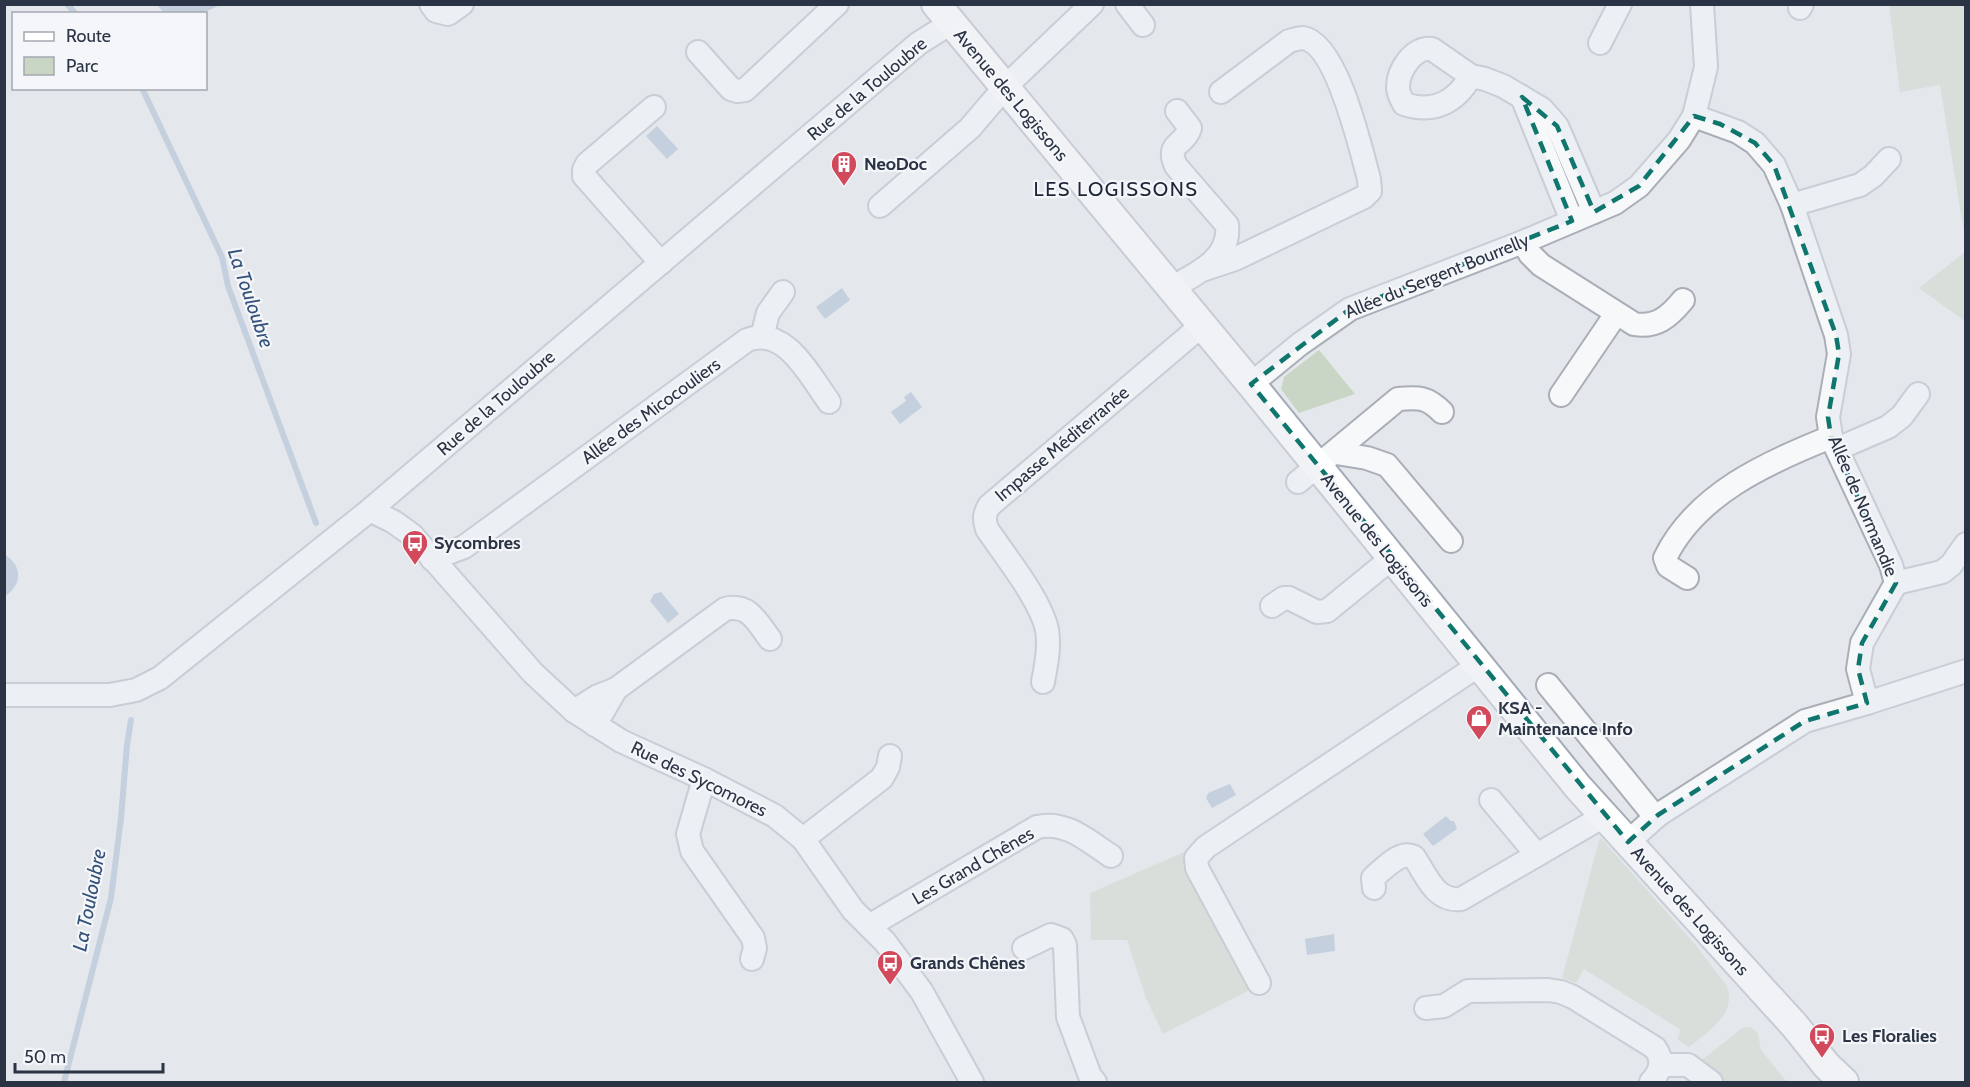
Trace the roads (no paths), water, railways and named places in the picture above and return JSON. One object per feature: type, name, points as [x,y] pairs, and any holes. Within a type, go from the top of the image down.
[{"type":"main road","name":"Avenue des Logissons","points":[[944,14],[1251,384],[1578,787],[1795,1026],[1835,1077]]},
{"type":"street","points":[[431,4],[436,11],[448,14],[462,4]]},
{"type":"street","points":[[698,52],[731,89],[745,90],[837,4]]},
{"type":"street","points":[[880,206],[970,128],[1005,87],[1092,4]]},
{"type":"street","points":[[1127,4],[1143,25]]},
{"type":"street","points":[[1600,43],[1620,4]]},
{"type":"street","name":"Allée du Sergent Bourrelly","points":[[1251,384],[1300,344],[1350,309],[1594,212],[1615,203],[1639,186],[1661,163],[1694,116],[1706,67],[1702,4]]},
{"type":"street","name":"Rue de la Touloubre","points":[[4,695],[110,696],[136,690],[160,678],[393,491],[919,43],[944,14]]},
{"type":"street","points":[[1171,288],[1205,269],[1235,259],[1364,197],[1371,191],[1342,85],[1314,43],[1302,38],[1289,41],[1221,92]]},
{"type":"street","points":[[1471,76],[1485,79],[1522,96],[1542,109],[1557,126],[1594,212]]},
{"type":"street","points":[[1522,96],[1572,221]]},
{"type":"street","points":[[654,107],[587,164],[584,176],[661,263]]},
{"type":"street","points":[[1177,111],[1190,128],[1188,135],[1174,146],[1172,156],[1176,166],[1227,225],[1228,238],[1222,251],[1205,269]]},
{"type":"street","name":"Allée de Normandie","points":[[1694,116],[1738,132],[1755,143],[1774,165],[1792,205],[1836,334],[1839,354],[1838,369],[1830,393],[1828,417],[1834,443],[1891,565],[1896,583],[1862,643],[1857,669],[1867,703]]},
{"type":"street","points":[[1792,205],[1860,185],[1873,176],[1889,159]]},
{"type":"street","points":[[1523,242],[1530,254],[1541,265],[1634,324],[1645,326],[1658,322],[1671,314],[1683,300]]},
{"type":"street","points":[[783,292],[768,313],[762,337],[771,338],[785,345],[830,402]]},
{"type":"street","points":[[1561,395],[1616,314]]},
{"type":"street","name":"Impasse Méditerranée","points":[[1042,682],[1048,657],[1047,633],[1042,612],[987,529],[985,512],[989,506],[1201,326]]},
{"type":"street","name":"Allée des Micocouliers","points":[[432,559],[464,547],[747,340],[762,337]]},
{"type":"street","points":[[1687,578],[1668,566],[1665,558],[1684,527],[1716,496],[1754,472],[1834,443],[1888,427],[1902,416],[1918,394]]},
{"type":"street","points":[[1317,467],[1398,399],[1417,398],[1431,401],[1442,412]]},
{"type":"street","points":[[1317,467],[1367,459],[1387,465],[1451,541]]},
{"type":"street","points":[[393,491],[397,509],[411,535]]},
{"type":"street","points":[[370,510],[394,522],[411,535]]},
{"type":"street","name":"Rue des Sycomores","points":[[411,535],[533,673],[574,711],[621,741],[704,778],[775,816],[804,839],[853,910],[885,942],[922,992],[972,1083]]},
{"type":"street","points":[[1896,583],[1942,572],[1951,565],[1965,544]]},
{"type":"street","points":[[451,579],[464,547]]},
{"type":"street","points":[[1272,606],[1284,598],[1289,598],[1317,612],[1328,611],[1392,558]]},
{"type":"street","points":[[574,711],[598,696],[616,689],[725,609],[734,606],[743,608],[770,639]]},
{"type":"street","points":[[1259,983],[1197,868],[1196,858],[1206,847],[1479,665]]},
{"type":"street","points":[[1628,842],[1658,815],[1805,721],[1965,671]]},
{"type":"street","points":[[1548,685],[1652,813],[1658,815]]},
{"type":"street","points":[[595,725],[616,689]]},
{"type":"street","points":[[804,839],[882,778],[888,767],[890,756]]},
{"type":"street","points":[[704,778],[688,834],[692,851],[753,938],[755,948],[752,959]]},
{"type":"street","points":[[1491,800],[1537,855]]},
{"type":"street","points":[[1374,888],[1373,878],[1376,874],[1403,855],[1409,854],[1414,857],[1440,896],[1450,900],[1461,899],[1604,816]]},
{"type":"street","name":"Les Grand Chênes","points":[[869,927],[1037,827],[1049,824],[1069,829],[1111,856]]},
{"type":"street","points":[[1024,948],[1051,935],[1062,939],[1065,945],[1068,1017],[1090,1076],[1095,1083]]},
{"type":"street","points":[[1426,1008],[1444,1006],[1468,991],[1548,990],[1561,992],[1573,997],[1655,1048],[1660,1056],[1656,1074],[1688,1065],[1711,1083]]},
{"type":"water","points":[[157,5],[220,5],[205,12],[163,12]]},
{"type":"water","points":[[657,126],[678,149],[667,159],[646,136]]},
{"type":"water","points":[[842,288],[850,300],[825,319],[816,307]]},
{"type":"water","points":[[911,392],[922,407],[900,424],[891,412],[906,401],[904,397]]},
{"type":"water","points":[[5,555],[15,564],[18,576],[15,587],[5,596]]},
{"type":"water","points":[[661,592],[679,614],[668,623],[650,601],[654,594]]},
{"type":"water","points":[[1230,784],[1236,795],[1212,808],[1206,798],[1208,793]]},
{"type":"water","points":[[1446,816],[1454,821],[1457,829],[1433,846],[1423,834]]},
{"type":"water","points":[[1334,934],[1335,951],[1307,955],[1305,939]]},
{"type":"waterway","name":"La Touloubre","points":[[67,4],[74,12]]},
{"type":"waterway","name":"La Touloubre","points":[[143,90],[222,257],[228,286],[316,523]]},
{"type":"waterway","name":"La Touloubre","points":[[64,1082],[111,898],[131,720]]},
{"type":"place","name":"NeoDoc","points":[[844,187]]},
{"type":"place","name":"Sycombres","points":[[415,566]]},
{"type":"place","name":"KSA - Maintenance Info","points":[[1479,741]]},
{"type":"place","name":"Grands Chênes","points":[[890,986]]},
{"type":"place","name":"Les Floralies","points":[[1822,1059]]},
{"type":"district","name":"LES LOGISSONS","points":[[1116,189]]}]
